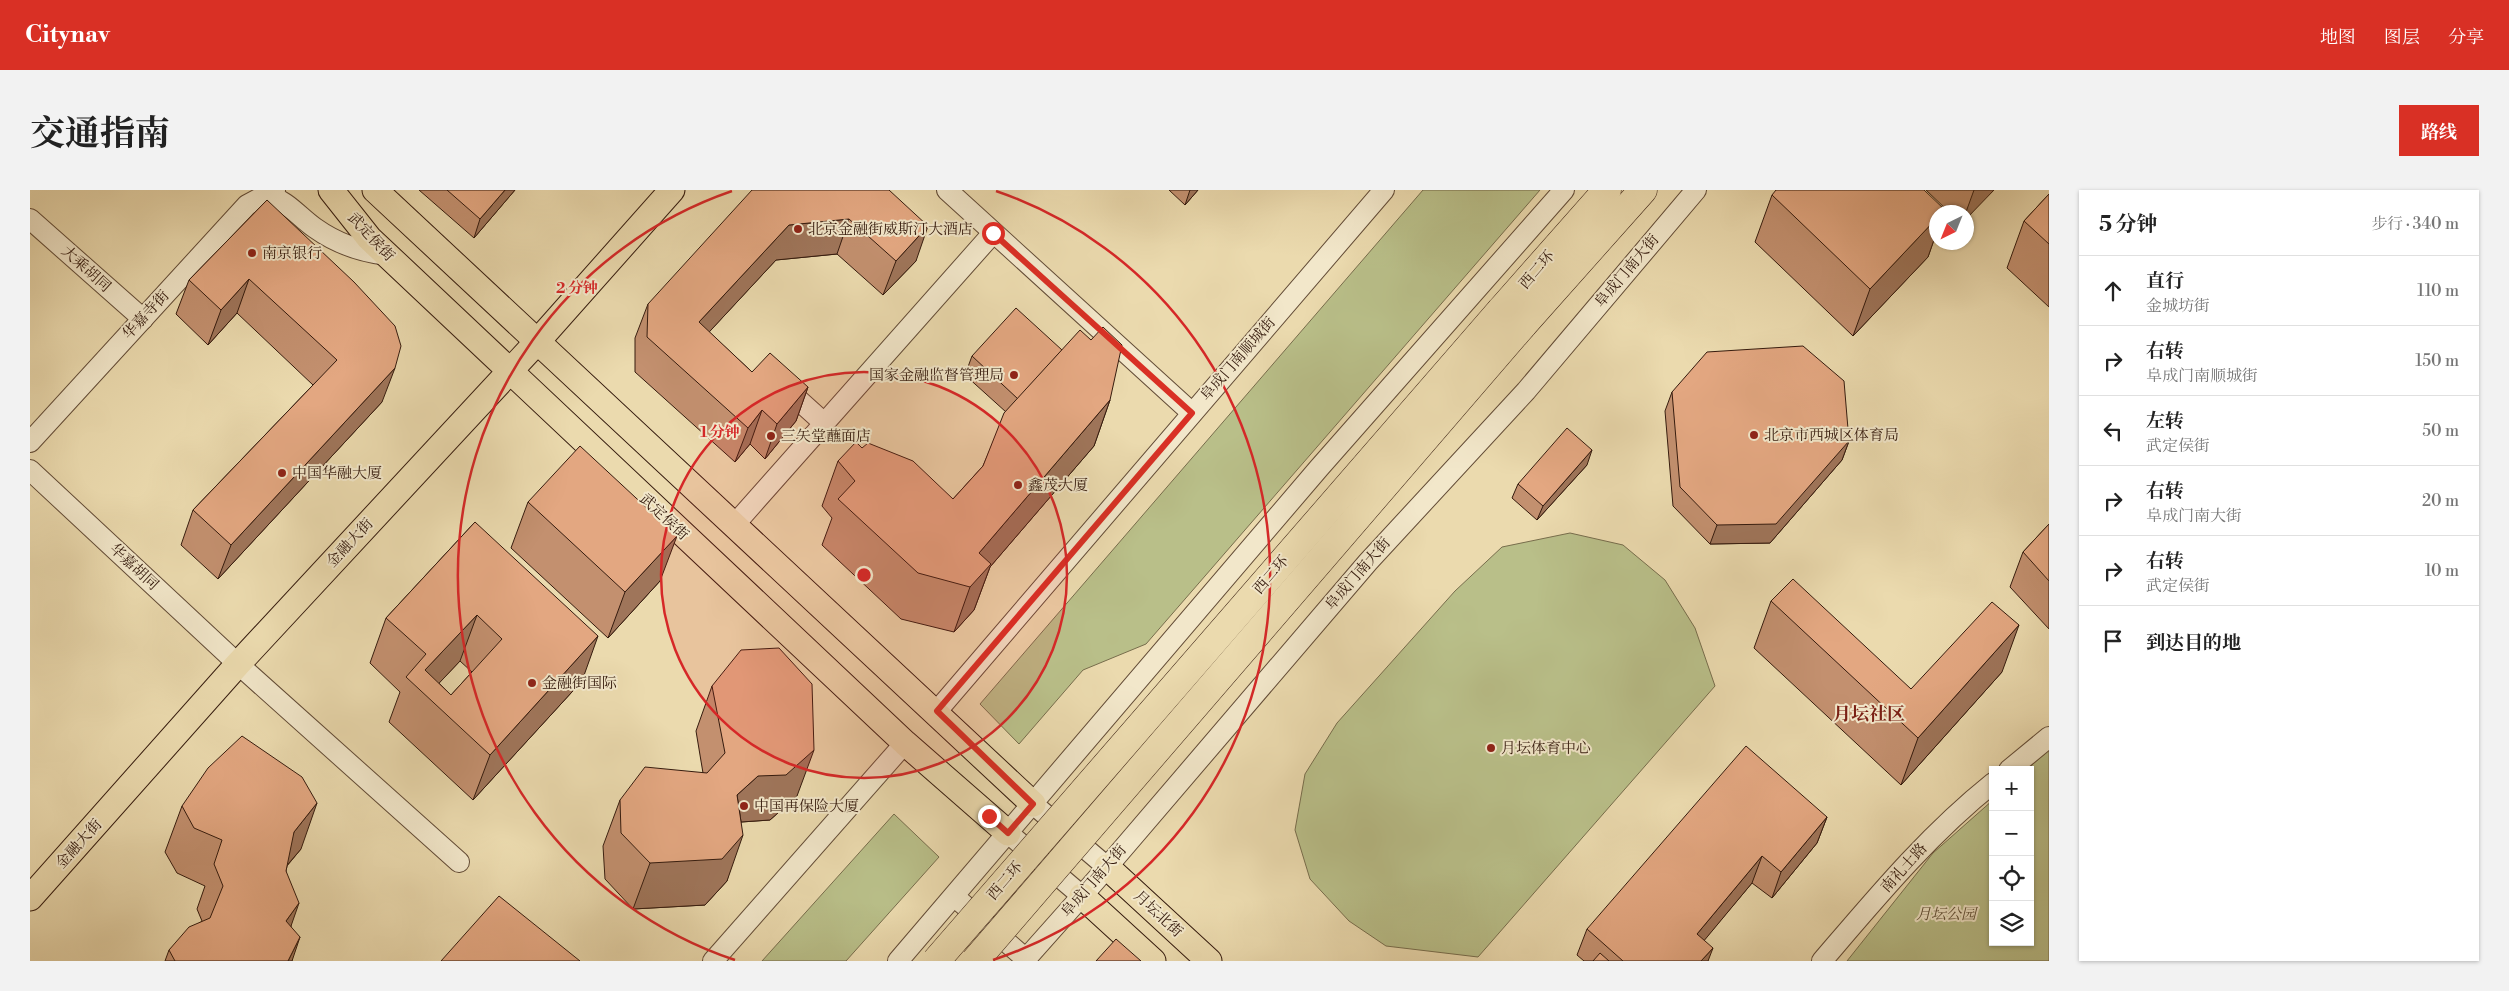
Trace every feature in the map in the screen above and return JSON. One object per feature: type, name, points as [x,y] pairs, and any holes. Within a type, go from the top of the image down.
[{"type":"highway","name":"西二环","points":[[936,961],[1607,190]]},
{"type":"highway","name":"西二环","points":[[975,961],[1515,334],[1643,190]]},
{"type":"main road","name":"武定侯街","points":[[331,190],[368,238],[905,743],[1008,833]]},
{"type":"main road","points":[[375,190],[937,711],[1033,804]]},
{"type":"main road","name":"金融大街","points":[[30,898],[238,664],[511,371],[672,190]]},
{"type":"main road","name":"月坛北街","points":[[1107,867],[1209,961]]},
{"type":"main road","points":[[1082,896],[1153,961]]},
{"type":"street","points":[[947,190],[1192,413]]},
{"type":"street","name":"阜成门南顺城街","points":[[937,711],[1384,190]]},
{"type":"street","points":[[898,961],[955,897],[1319,468],[1564,190]]},
{"type":"street","name":"阜成门南大街","points":[[1025,960],[1368,562],[1526,391],[1696,190]]},
{"type":"street","name":"华嘉寺街","points":[[30,442],[247,205],[271,193],[324,233],[363,252],[387,255]]},
{"type":"street","name":"大乘胡同","points":[[30,219],[143,319]]},
{"type":"street","points":[[734,524],[993,233]]},
{"type":"street","points":[[779,381],[824,423]]},
{"type":"street","name":"华嘉胡同","points":[[30,470],[238,664],[459,862]]},
{"type":"street","points":[[2014,766],[2049,737]]},
{"type":"street","points":[[713,961],[905,743]]},
{"type":"street","name":"南礼士路","points":[[1822,961],[1910,858],[1967,803],[1989,786]]},
{"type":"street","points":[[1033,804],[1107,867]]},
{"type":"street","points":[[1008,833],[1082,896]]},
{"type":"street","points":[[955,897],[1025,960]]},
{"type":"green space","points":[[1423,190],[1540,190],[1146,644],[1083,670],[1019,744],[980,704]]},
{"type":"green space","name":"月坛体育中心","points":[[1570,533],[1623,545],[1665,580],[1695,628],[1715,686],[1478,957],[1386,946],[1349,921],[1310,879],[1295,830],[1305,774],[1337,723],[1455,591],[1502,547]]},
{"type":"green space","name":"月坛公园","points":[[2049,750],[2049,961],[1847,961],[1933,853],[1989,804],[1989,946],[2034,946],[2034,766],[2031,766]]},
{"type":"green space","points":[[894,814],[939,857],[846,961],[762,961]]},
{"type":"building","points":[[447,190],[505,190],[480,219]]},
{"type":"building","points":[[752,190],[889,190],[928,226],[896,261],[849,219],[789,225],[699,322],[752,372],[770,353],[808,387],[777,424],[762,410],[748,428],[647,337],[648,304]]},
{"type":"building","points":[[1776,190],[1924,190],[1940,205],[1929,205],[1929,226],[1870,289],[1772,195]]},
{"type":"building","points":[[2049,194],[2049,244],[2024,221]]},
{"type":"building","points":[[267,200],[354,282],[395,326],[401,346],[395,368],[231,545],[193,510],[337,360],[249,279],[221,310],[189,280]]},
{"type":"building","points":[[1016,308],[1062,350],[1018,399],[972,356]]},
{"type":"building","points":[[1103,327],[1122,345],[1110,400],[979,553],[991,564],[970,587],[918,573],[838,499],[855,481],[838,461],[856,442],[862,448],[868,443],[913,461],[953,499],[983,466],[1004,413],[1080,330],[1091,340]]},
{"type":"building","name":"北京市西城区体育局","points":[[1803,346],[1844,381],[1849,441],[1776,524],[1717,525],[1680,487],[1672,392],[1707,352]]},
{"type":"building","points":[[1567,428],[1592,450],[1543,506],[1518,484]]},
{"type":"building","points":[[580,446],[677,536],[625,592],[528,502]]},
{"type":"building","points":[[475,522],[598,636],[490,755],[406,677],[426,654],[386,618]],"holes":[[[477,615],[502,639],[451,695],[425,670]]]},
{"type":"building","points":[[2049,524],[2049,581],[2023,552]]},
{"type":"building","points":[[1793,579],[1911,689],[1992,602],[2019,625],[1918,738],[1771,601]]},
{"type":"building","points":[[779,648],[812,684],[814,750],[786,775],[758,776],[737,795],[743,835],[722,859],[650,863],[621,833],[620,800],[645,767],[707,773],[725,753],[712,686],[741,650]]},
{"type":"building","points":[[242,736],[302,777],[317,803],[294,832],[286,871],[299,903],[286,921],[300,937],[288,961],[175,961],[169,950],[189,927],[210,918],[223,886],[214,864],[222,840],[194,828],[182,806],[208,768]]},
{"type":"building","points":[[1746,746],[1827,817],[1781,872],[1762,856],[1697,934],[1713,948],[1701,961],[1623,961],[1587,929]]},
{"type":"building","points":[[499,896],[580,961],[441,961]]},
{"type":"building","points":[[1116,939],[1141,961],[1096,961]]},
{"type":"building","points":[[1600,953],[1609,961],[1593,961]]},
{"type":"place","name":"北京金融街威斯汀大酒店","points":[[798,229]]},
{"type":"place","name":"南京银行","points":[[252,253]]},
{"type":"place","name":"国家金融监督管理局","points":[[1014,375]]},
{"type":"place","name":"北京市西城区体育局","points":[[1754,435]]},
{"type":"place","name":"三矢堂蘸面店","points":[[771,436]]},
{"type":"place","name":"中国华融大厦","points":[[282,473]]},
{"type":"place","name":"鑫茂大厦","points":[[1018,485]]},
{"type":"place","name":"金融街国际","points":[[532,683]]},
{"type":"place","name":"月坛体育中心","points":[[1491,748]]},
{"type":"place","name":"中国再保险大厦","points":[[744,806]]},
{"type":"district","name":"月坛社区","points":[[1869,714]]},
{"type":"route","points":[[989,816],[1008,833],[1033,804],[937,711],[1192,413],[993,233]]}]
